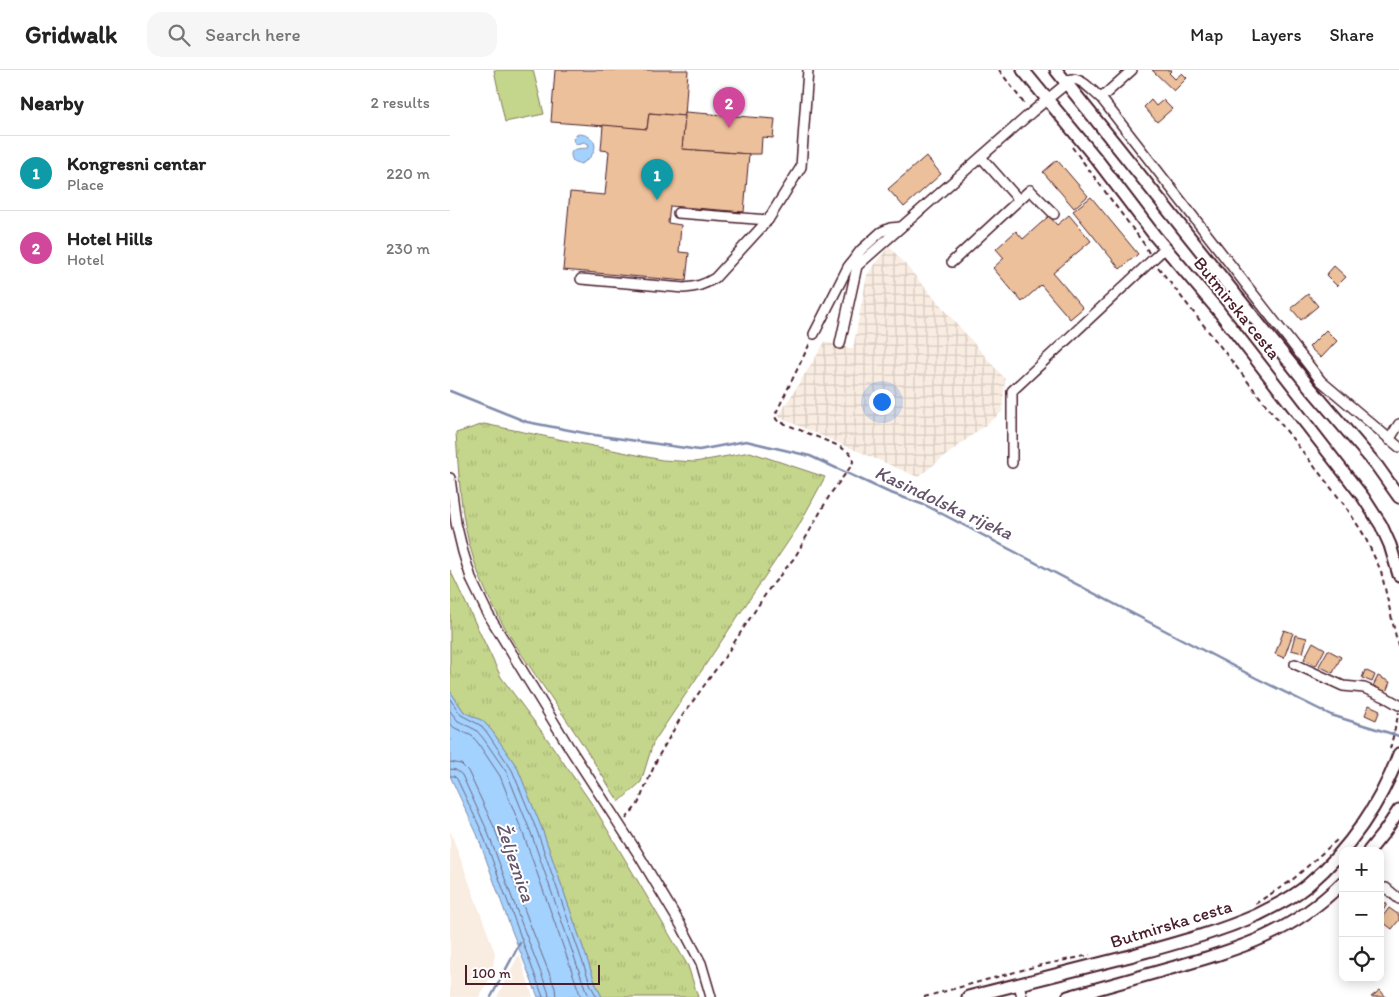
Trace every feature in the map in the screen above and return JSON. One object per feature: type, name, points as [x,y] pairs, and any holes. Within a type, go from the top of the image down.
[{"type":"main road","name":"Butmirska cesta","points":[[1023,70],[1048,99],[1155,236],[1217,310],[1363,497],[1394,544],[1399,575]]},
{"type":"main road","name":"Butmirska cesta","points":[[1056,70],[1307,384],[1377,466],[1399,497]]},
{"type":"main road","name":"Butmirska cesta","points":[[968,997],[1196,938],[1242,921],[1281,903],[1309,884],[1352,839],[1379,799],[1391,775],[1395,755]]},
{"type":"main road","points":[[1372,847],[1386,831],[1399,810]]},
{"type":"main road","points":[[1068,997],[1224,953],[1262,939],[1302,917],[1339,886]]},
{"type":"street","points":[[581,279],[684,288],[706,284],[715,278],[768,220],[801,167],[808,70]]},
{"type":"street","points":[[1101,98],[1132,70]]},
{"type":"street","name":"Butmirska cesta","points":[[1066,83],[1072,79],[1077,79],[1101,98],[1321,381],[1399,447]]},
{"type":"street","points":[[840,344],[857,266],[1066,83]]},
{"type":"street","points":[[982,156],[1019,200]]},
{"type":"street","points":[[952,262],[1030,190],[1054,214]]},
{"type":"street","points":[[678,213],[768,220]]},
{"type":"street","points":[[814,334],[848,267],[861,250],[880,232],[890,228],[901,227]]},
{"type":"street","points":[[1012,463],[1012,391],[1165,248]]},
{"type":"street","points":[[1389,440],[1399,424]]},
{"type":"street","points":[[450,478],[456,523],[463,552],[472,581],[488,614],[568,747],[637,852],[682,927],[701,963],[712,997]]},
{"type":"street","points":[[1295,664],[1343,686],[1364,688],[1399,705]]},
{"type":"street","points":[[1386,888],[1399,899]]},
{"type":"street","points":[[1019,984],[1022,997]]},
{"type":"path","points":[[998,70],[1032,112]]},
{"type":"path","points":[[1068,142],[1144,244],[1152,259],[1346,507],[1364,535],[1381,571],[1399,650]]},
{"type":"path","points":[[620,826],[638,804],[658,757],[680,719],[724,658],[769,589],[795,557],[831,493],[844,478],[853,462],[852,455],[839,446],[778,421],[776,418],[814,334]]},
{"type":"path","points":[[1395,755],[1392,742],[1399,710]]},
{"type":"path","points":[[1252,906],[1290,881],[1340,836]]},
{"type":"path","points":[[924,997],[1038,966],[1092,954]]},
{"type":"shaded area","points":[[889,246],[1005,379],[1002,412],[918,477],[778,417],[825,342],[853,349],[867,275]]},
{"type":"shaded area","points":[[450,830],[495,953],[492,975],[479,997],[450,997]]},
{"type":"shaded area","points":[[519,954],[533,997],[497,997]]},
{"type":"green space","points":[[494,70],[533,70],[544,114],[505,122]]},
{"type":"green space","points":[[484,424],[662,460],[695,462],[750,452],[825,477],[798,527],[653,743],[641,782],[619,802],[515,644],[502,623],[481,580],[465,527],[456,433]]},
{"type":"green space","points":[[450,570],[501,677],[548,740],[594,807],[688,966],[698,997],[602,997],[596,985],[542,829],[517,767],[492,731],[483,721],[464,712],[450,691]]},
{"type":"water","points":[[578,134],[591,138],[595,146],[591,156],[581,164],[573,161],[571,153],[577,149],[588,148],[589,144],[584,142],[577,144],[574,142],[573,138]]},
{"type":"water","name":"Željeznica","points":[[450,691],[464,712],[483,721],[492,731],[517,767],[542,829],[596,985],[602,997],[538,997],[477,834],[450,776]]},
{"type":"building","points":[[555,70],[688,70],[685,116],[649,113],[647,129],[551,122]]},
{"type":"building","points":[[1152,70],[1172,70],[1169,73],[1175,79],[1182,73],[1187,78],[1174,91]]},
{"type":"building","points":[[1151,100],[1156,106],[1163,100],[1172,109],[1157,122],[1144,107]]},
{"type":"building","points":[[685,112],[775,119],[773,138],[762,137],[761,154],[682,149]]},
{"type":"building","points":[[649,113],[685,116],[682,149],[749,154],[744,212],[670,206],[668,223],[681,225],[679,252],[689,253],[686,281],[563,270],[570,192],[605,195],[609,151],[601,150],[603,125],[647,129]]},
{"type":"building","points":[[926,156],[941,174],[904,207],[888,189]]},
{"type":"building","points":[[1057,160],[1088,196],[1074,208],[1043,172]]},
{"type":"building","points":[[1091,197],[1138,254],[1120,269],[1073,211]]},
{"type":"building","points":[[1069,215],[1091,241],[1053,273],[1083,308],[1070,319],[1041,285],[1022,302],[993,268],[1004,258],[996,249],[1016,231],[1023,239],[1049,216],[1057,225]]},
{"type":"building","points":[[1334,266],[1346,277],[1337,286],[1326,275]]},
{"type":"building","points":[[1308,294],[1318,306],[1301,320],[1291,308]]},
{"type":"building","points":[[1326,330],[1337,341],[1321,358],[1309,347]]},
{"type":"building","points":[[1284,630],[1293,633],[1284,658],[1275,654]]},
{"type":"building","points":[[1295,635],[1307,638],[1303,653],[1291,650]]},
{"type":"building","points":[[1313,642],[1325,649],[1316,666],[1304,659]]},
{"type":"building","points":[[1328,650],[1341,657],[1333,673],[1319,666]]},
{"type":"building","points":[[1365,670],[1375,675],[1372,682],[1362,678]]},
{"type":"building","points":[[1378,676],[1390,682],[1386,692],[1373,686]]},
{"type":"building","points":[[1369,705],[1380,710],[1376,720],[1365,715]]},
{"type":"building","points":[[1389,908],[1399,915],[1399,920],[1392,929],[1384,923],[1384,915]]},
{"type":"building","points":[[1380,990],[1386,997],[1371,997]]},
{"type":"waterway","name":"Kasindolska rijeka","points":[[450,391],[527,422],[595,435],[699,450],[746,441],[810,456],[888,492],[927,506],[1256,678],[1331,715],[1399,736]]},
{"type":"waterway","points":[[491,997],[520,943]]},
{"type":"place","name":"Hotel Hills","points":[[729,128]]},
{"type":"place","name":"Kongresni centar","points":[[657,200]]}]
